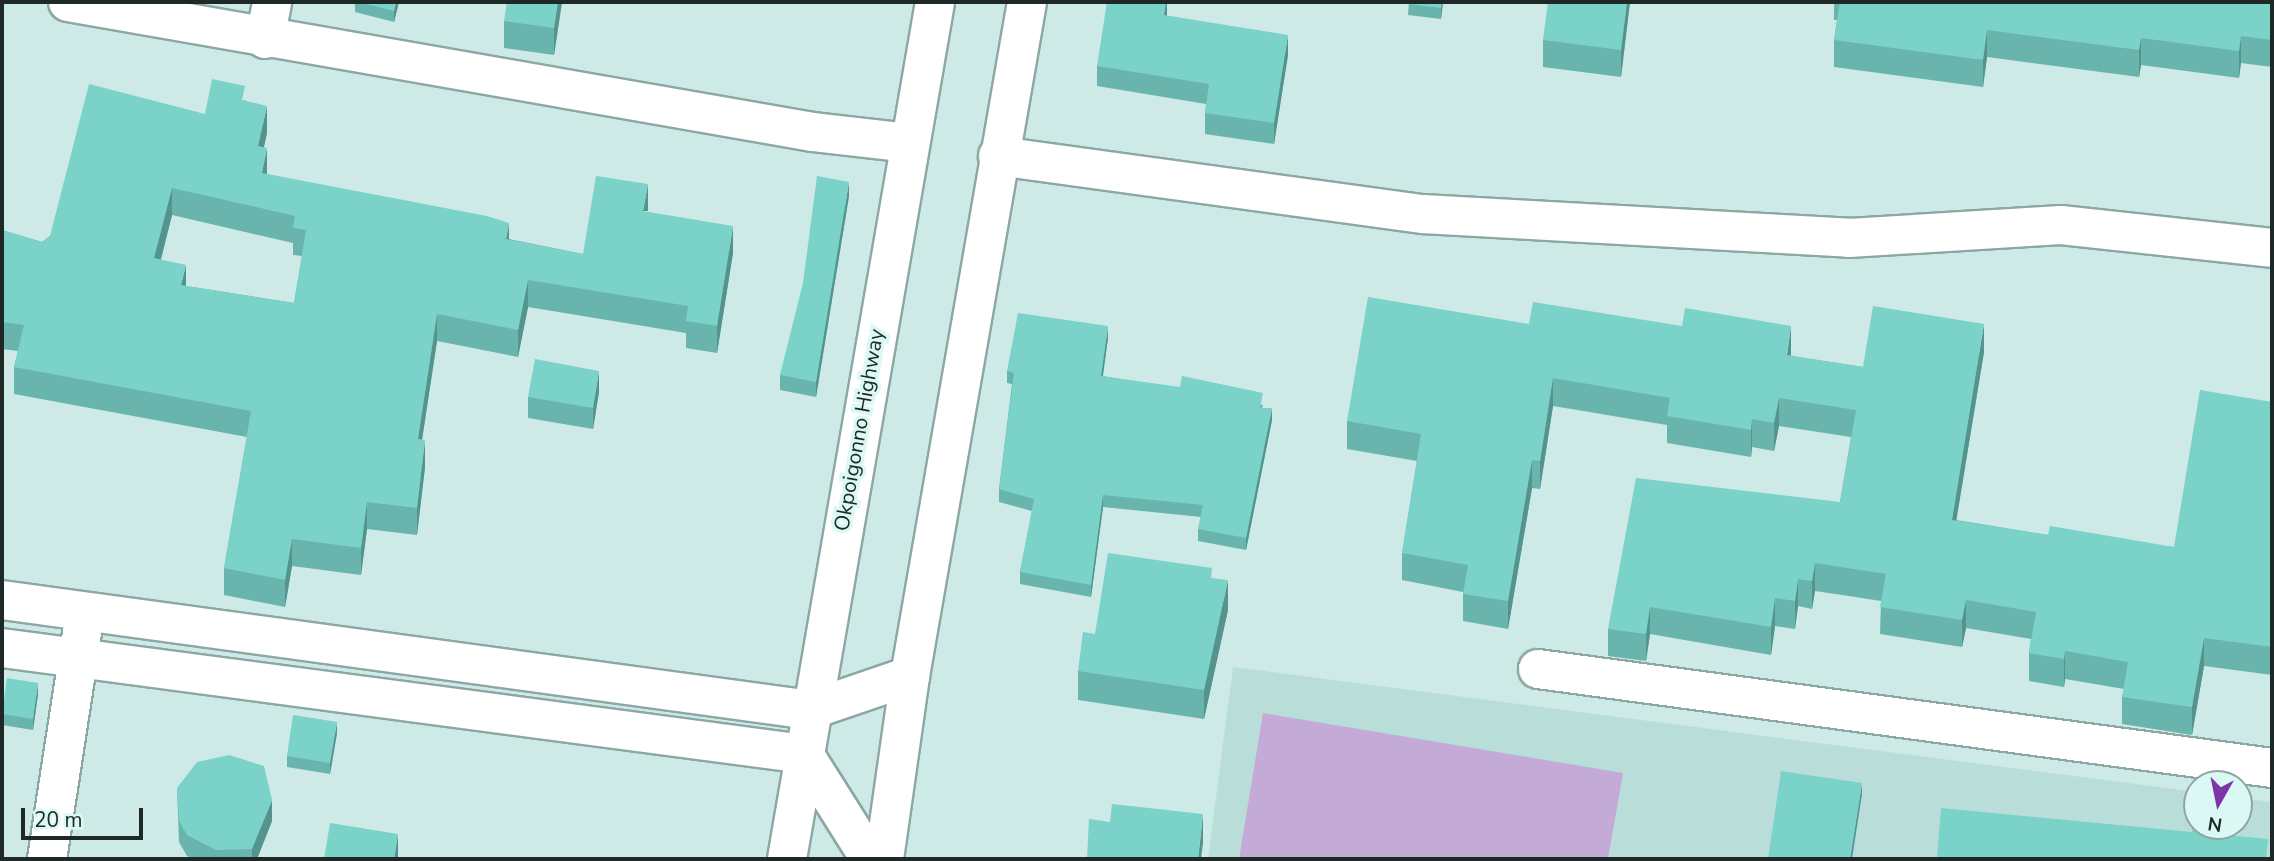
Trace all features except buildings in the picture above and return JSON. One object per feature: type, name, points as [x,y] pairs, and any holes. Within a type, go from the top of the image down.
[{"type":"street","points":[[68,2],[265,39],[909,143]]},
{"type":"street","points":[[265,39],[272,2]]},
{"type":"street","name":"Okpoigonno Highway","points":[[787,859],[810,710],[934,2]]},
{"type":"street","points":[[884,859],[910,676],[998,156],[1027,2]]},
{"type":"street","points":[[998,156],[1423,214],[1849,238],[2061,225],[2272,248]]},
{"type":"street","points":[[2,600],[810,710],[910,676]]},
{"type":"street","points":[[47,859],[85,611]]},
{"type":"street","points":[[2,648],[803,754],[870,859]]},
{"type":"street","points":[[1538,669],[2272,768]]},
{"type":"shaded area","points":[[1233,667],[2183,790],[2183,840],[2253,840],[2253,800],[2272,802],[2272,859],[1208,859]]},
{"type":"shaded area","points":[[1263,713],[1623,773],[1608,859],[1239,859]]}]
